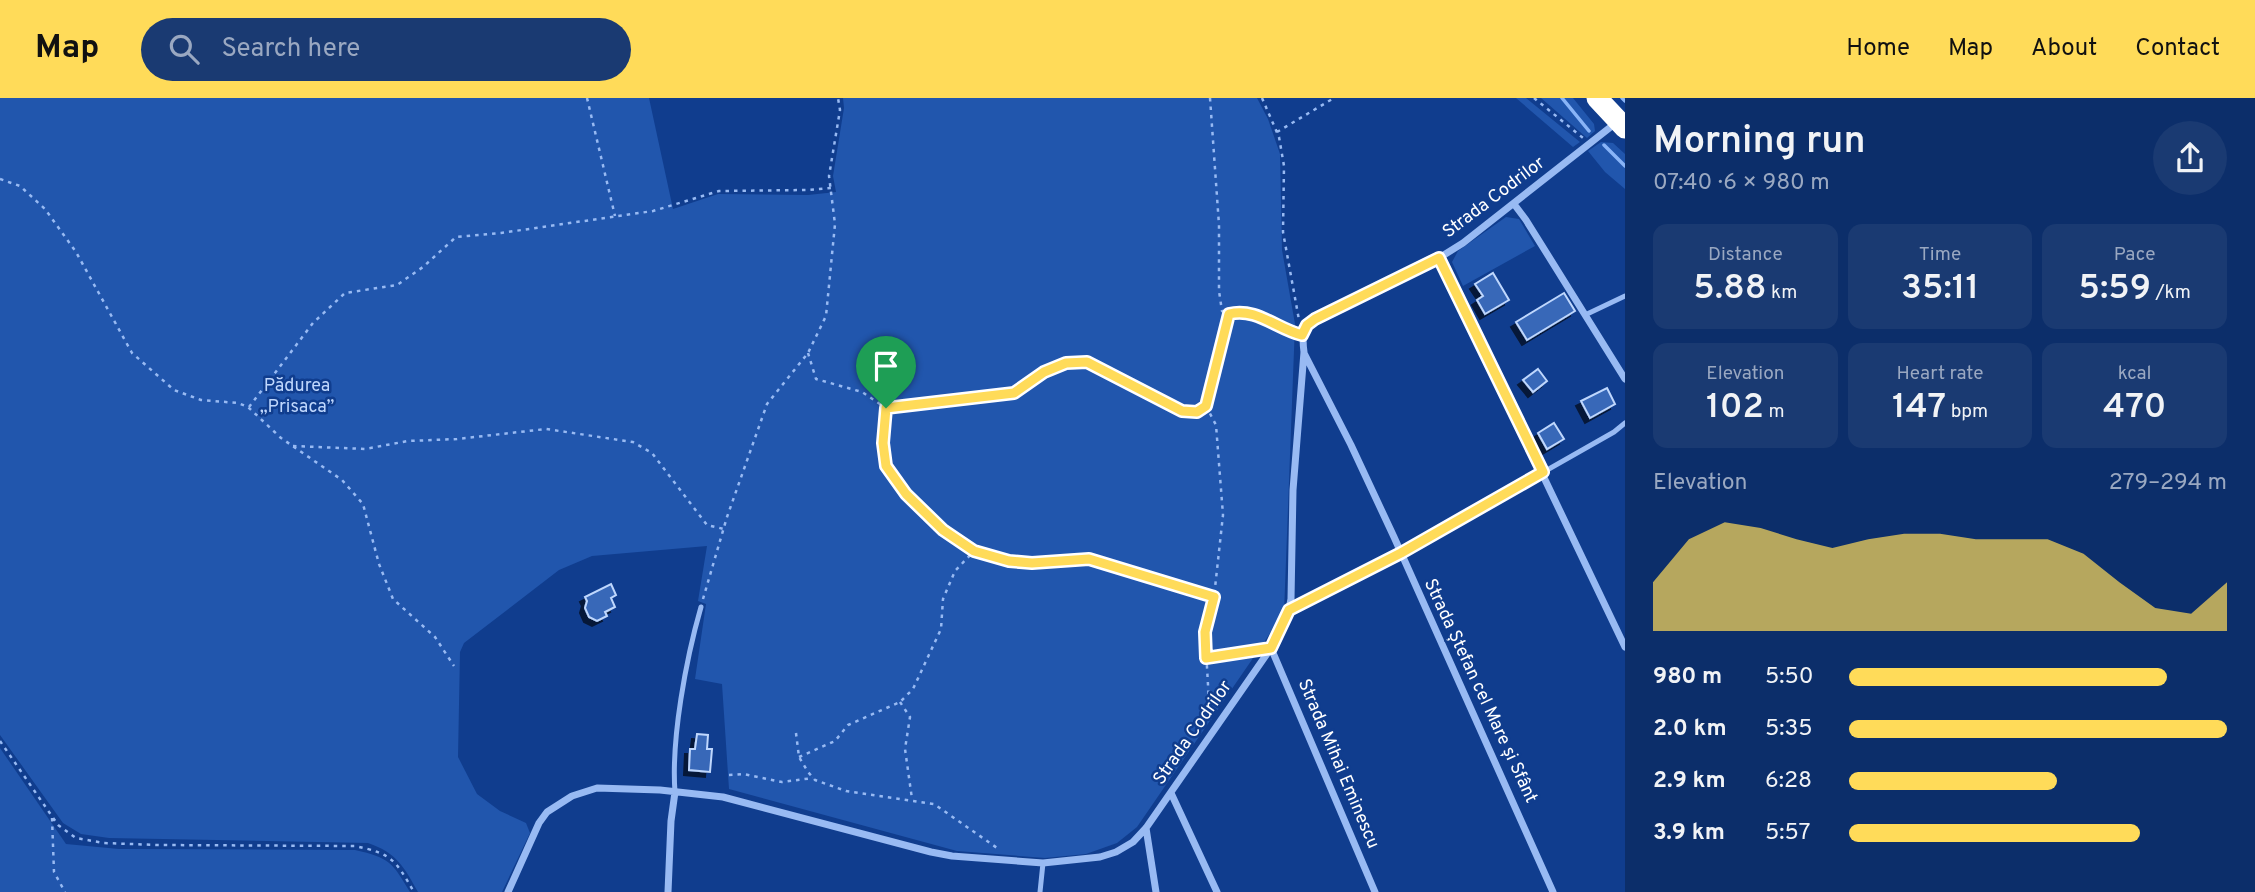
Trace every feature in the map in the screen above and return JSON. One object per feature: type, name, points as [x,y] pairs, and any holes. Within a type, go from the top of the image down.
[{"type":"highway","points":[[1597,98],[1622,124]]},
{"type":"street","name":"Strada Codrilor","points":[[508,892],[539,823],[558,804],[597,788],[723,797],[952,856],[1042,863],[1100,857],[1133,842],[1171,793],[1271,648],[1289,610],[1293,490],[1304,352],[1302,335],[1307,325],[1439,258],[1514,204],[1589,144],[1622,124]]},
{"type":"street","points":[[1514,204],[1625,380]]},
{"type":"street","points":[[1439,258],[1625,647]]},
{"type":"street","name":"Strada Ștefan cel Mare și Sfânt","points":[[1304,352],[1401,553],[1553,892]]},
{"type":"street","name":"Strada Mihai Eminescu","points":[[1271,648],[1375,892]]},
{"type":"street","points":[[668,892],[675,792]]},
{"type":"street","points":[[1171,793],[1217,892]]},
{"type":"street","points":[[1146,828],[1156,892]]},
{"type":"lane","points":[[1585,315],[1625,296]]},
{"type":"lane","points":[[1289,610],[1401,553],[1614,432],[1625,423]]},
{"type":"lane","points":[[675,792],[675,751],[688,664],[701,607]]},
{"type":"lane","points":[[1040,892],[1042,863]]},
{"type":"path","points":[[587,98],[615,216]]},
{"type":"path","points":[[701,607],[724,529],[767,404],[808,353],[826,316],[835,224],[829,176],[839,110],[838,98]]},
{"type":"path","points":[[1210,98],[1222,311],[1229,314],[1243,310],[1286,331],[1302,335],[1283,232],[1284,166],[1277,132],[1262,98]]},
{"type":"path","points":[[1277,132],[1334,98]]},
{"type":"path","points":[[1534,98],[1589,144]]},
{"type":"path","points":[[0,179],[20,186],[45,209],[76,253],[132,353],[174,390],[201,400],[238,403],[248,407],[293,446],[342,480],[363,504],[379,564],[393,599],[435,637],[454,666]]},
{"type":"path","points":[[248,407],[313,323],[345,293],[397,285],[423,267],[456,237],[653,211],[719,191],[831,188]]},
{"type":"path","points":[[1211,735],[1205,632],[1214,597],[1223,515],[1216,425],[1206,406],[1229,314]]},
{"type":"path","points":[[808,353],[816,379],[862,392],[886,408],[1014,393],[1044,372],[1066,363],[1087,362],[1182,411],[1197,412],[1206,406]]},
{"type":"path","points":[[886,408],[883,443],[886,466],[906,494],[943,530],[974,551],[1009,561],[1032,563],[1089,559],[1214,597]]},
{"type":"path","points":[[293,446],[365,449],[408,440],[457,439],[546,429],[633,442],[652,453],[707,525],[724,529]]},
{"type":"path","points":[[799,757],[835,741],[848,725],[900,702],[913,689],[941,629],[943,599],[955,571],[974,551]]},
{"type":"path","points":[[1206,658],[1271,648]]},
{"type":"path","points":[[900,702],[910,717],[905,749],[912,799]]},
{"type":"path","points":[[796,733],[799,757],[813,778],[846,791],[934,804],[1014,860]]},
{"type":"path","points":[[0,741],[52,818],[76,838],[158,845],[355,846],[380,851],[397,863],[414,892]]},
{"type":"path","points":[[729,775],[743,774],[782,782],[813,778]]},
{"type":"path","points":[[52,818],[54,872],[65,892]]},
{"type":"green space","name":"Pădurea „Prisaca”","points":[[0,98],[649,98],[673,209],[718,194],[808,195],[836,192],[833,176],[844,108],[843,98],[1257,98],[1268,119],[1280,154],[1282,250],[1295,324],[1284,613],[1137,827],[1117,843],[1086,854],[1045,858],[957,851],[729,789],[722,684],[695,679],[706,604],[698,601],[707,546],[592,556],[559,570],[464,643],[460,652],[458,757],[477,794],[500,811],[526,823],[530,833],[502,892],[418,892],[393,856],[368,843],[109,838],[81,834],[63,823],[0,735]]},
{"type":"green space","points":[[1516,98],[1526,98],[1580,142],[1573,147]]},
{"type":"green space","points":[[1541,98],[1573,98],[1594,124],[1595,131],[1587,138]]},
{"type":"green space","points":[[1601,142],[1613,143],[1625,154],[1625,189],[1605,172],[1588,151]]},
{"type":"green space","points":[[1506,217],[1519,219],[1535,246],[1463,286],[1452,262],[1458,251]]},
{"type":"green space","points":[[0,748],[66,844],[119,849],[355,850],[389,863],[410,892],[0,892]]},
{"type":"building","points":[[1493,273],[1509,300],[1485,314],[1477,300],[1483,296],[1475,284]]},
{"type":"building","points":[[1564,293],[1575,311],[1527,340],[1516,322]]},
{"type":"building","points":[[1538,369],[1547,381],[1533,392],[1523,380]]},
{"type":"building","points":[[1607,388],[1615,404],[1590,418],[1581,401]]},
{"type":"building","points":[[1554,423],[1564,439],[1547,449],[1538,433]]},
{"type":"building","points":[[611,584],[616,595],[611,598],[615,607],[605,612],[607,616],[597,621],[589,617],[585,608],[585,597]]},
{"type":"building","points":[[697,734],[708,735],[707,749],[712,749],[710,772],[689,770],[690,749],[695,749]]},
{"type":"waterway","points":[[1562,98],[1589,131]]},
{"type":"waterway","points":[[1622,98],[1625,101]]},
{"type":"waterway","points":[[1604,145],[1625,166]]},
{"type":"route","points":[[1439,258],[1543,472],[1401,553],[1289,610],[1271,648],[1206,658],[1205,632],[1214,597],[1089,559],[1032,563],[1009,561],[974,551],[943,530],[906,494],[886,466],[883,443],[886,408],[1014,393],[1044,372],[1066,363],[1087,362],[1182,411],[1197,412],[1206,406],[1229,314],[1243,310],[1286,331],[1302,335],[1307,325],[1315,319],[1439,258]]}]
